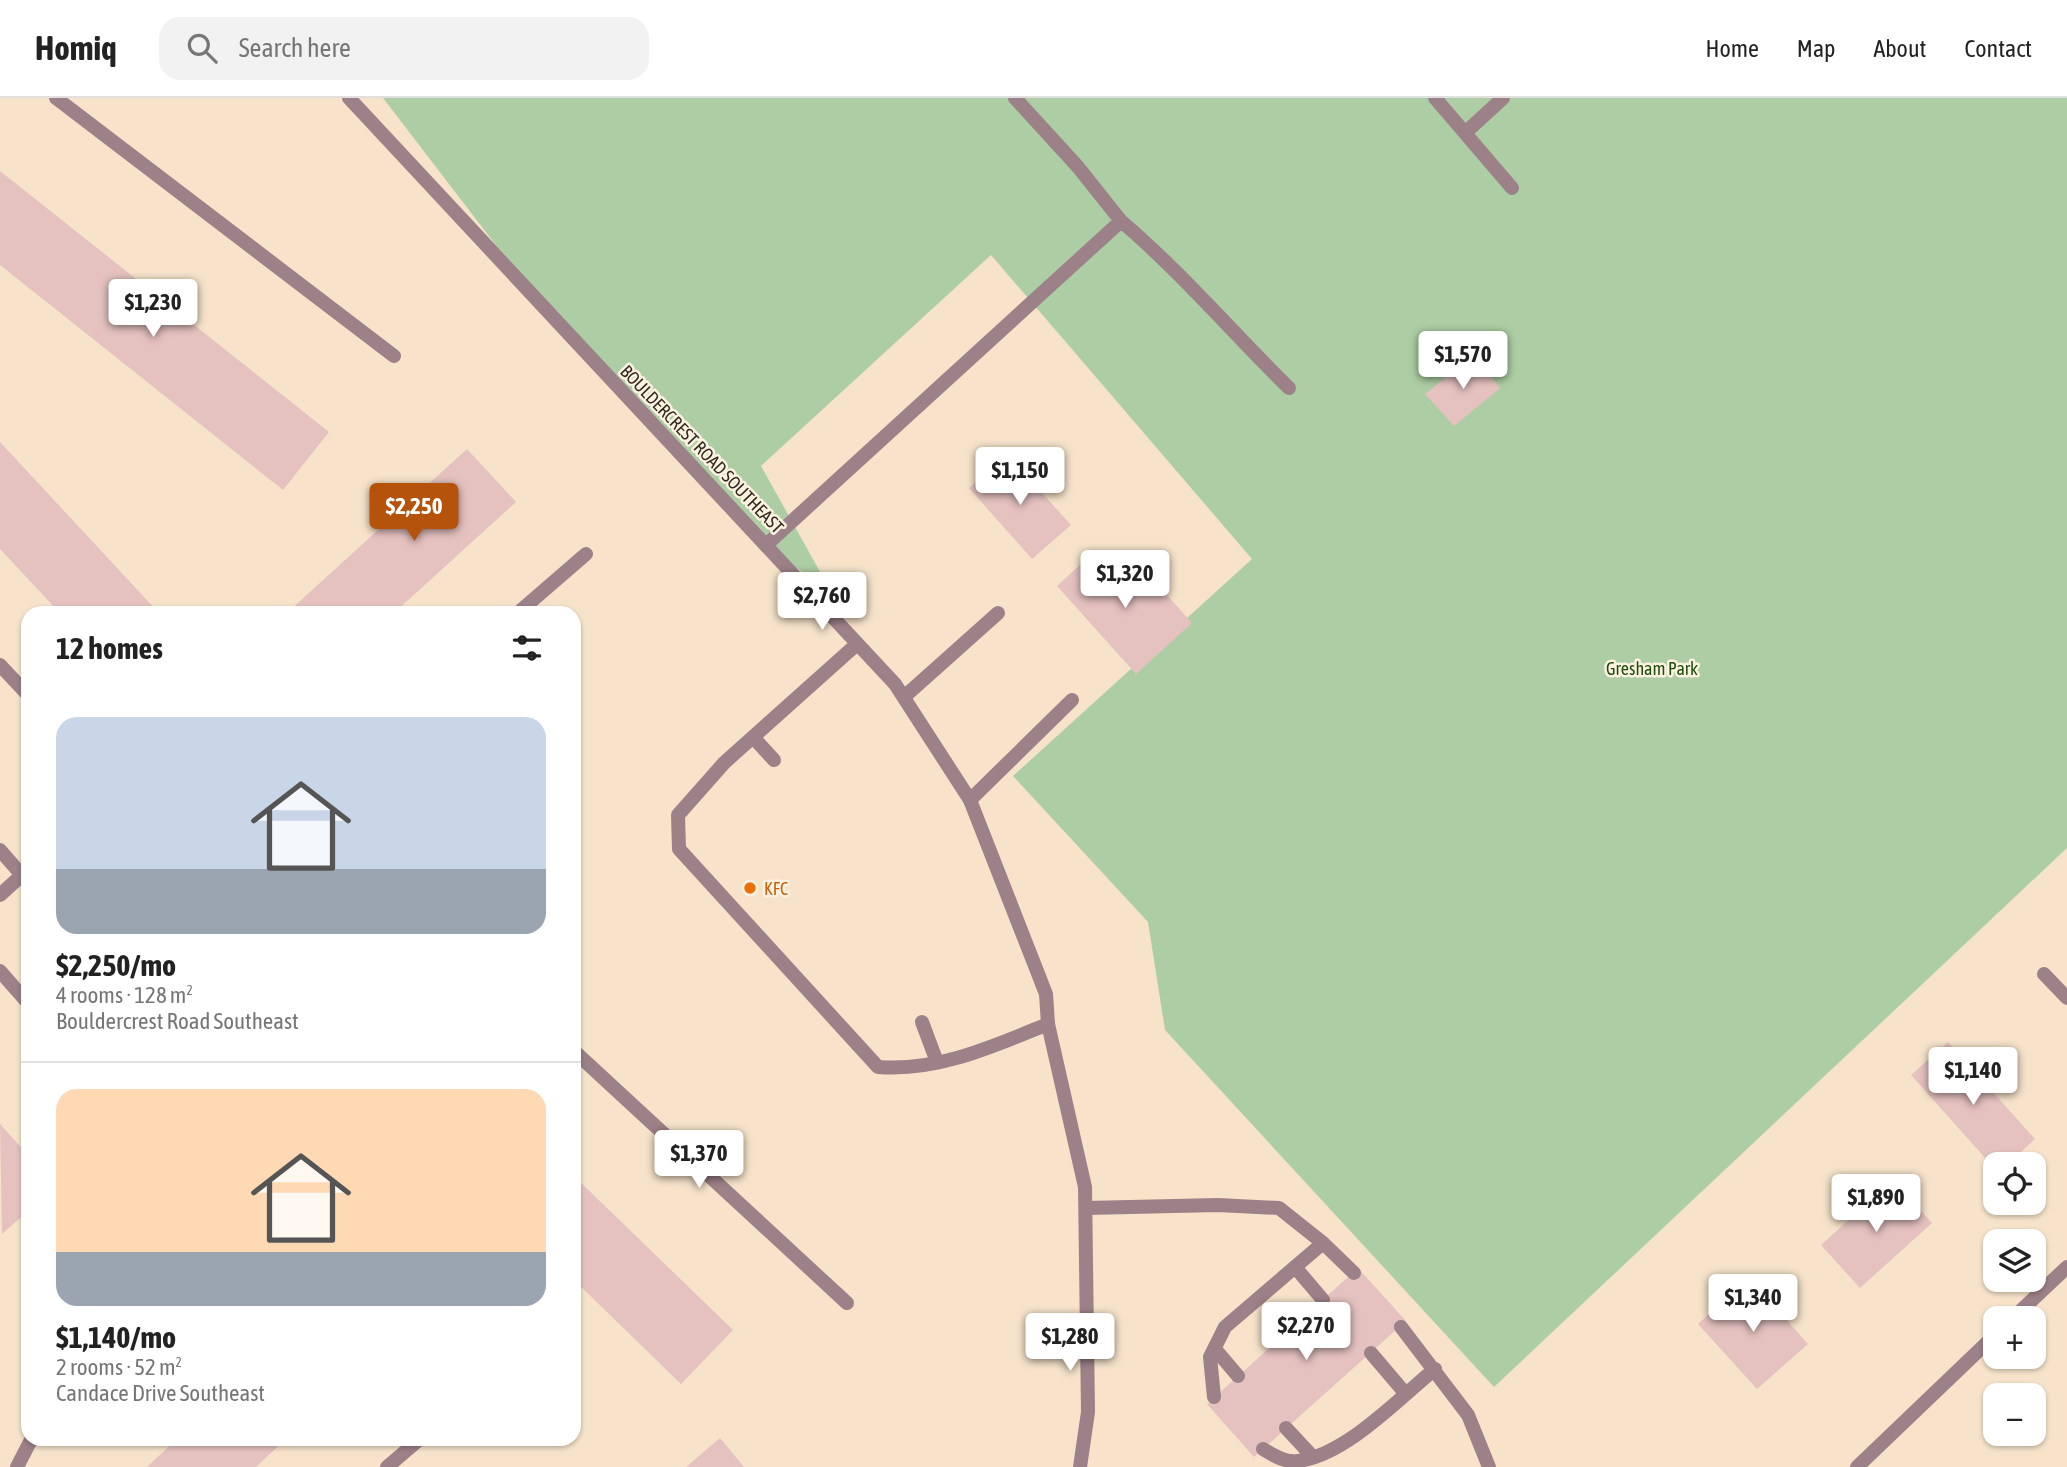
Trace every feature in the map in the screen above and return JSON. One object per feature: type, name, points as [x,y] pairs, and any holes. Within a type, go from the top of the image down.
[{"type":"street","points":[[56,98],[394,356]]},
{"type":"street","name":"BOULDERCREST ROAD SOUTHEAST","points":[[349,98],[668,444],[857,643],[904,697],[970,800],[1046,993],[1048,1024],[1084,1187],[1088,1412],[1080,1467]]},
{"type":"street","points":[[1015,98],[1078,167],[1121,221],[1154,249],[1218,318],[1289,388]]},
{"type":"street","points":[[1435,98],[1512,188]]},
{"type":"street","points":[[1465,133],[1503,98]]},
{"type":"street","points":[[766,545],[1121,221]]},
{"type":"street","points":[[526,606],[586,554]]},
{"type":"street","points":[[904,697],[998,613]]},
{"type":"street","points":[[857,643],[724,762],[678,815],[678,849],[878,1067],[908,1070],[978,1052],[1048,1024]]},
{"type":"street","points":[[0,665],[21,688]]},
{"type":"street","points":[[970,800],[1072,700]]},
{"type":"street","points":[[753,737],[774,760]]},
{"type":"street","points":[[0,850],[21,874]]},
{"type":"street","points":[[0,895],[21,881]]},
{"type":"street","points":[[0,971],[21,995]]},
{"type":"street","points":[[2044,974],[2067,998]]},
{"type":"street","points":[[922,1022],[937,1062]]},
{"type":"street","points":[[581,1057],[847,1303]]},
{"type":"street","points":[[1086,1208],[1218,1205],[1279,1208],[1322,1242],[1354,1273]]},
{"type":"street","points":[[1214,1397],[1210,1357],[1225,1327],[1322,1242]]},
{"type":"street","points":[[1295,1266],[1323,1300]]},
{"type":"street","points":[[2026,1306],[2067,1267]]},
{"type":"street","points":[[1401,1326],[1468,1415],[1489,1467]]},
{"type":"street","points":[[1857,1467],[1983,1346]]},
{"type":"street","points":[[1215,1349],[1238,1376]]},
{"type":"street","points":[[1371,1353],[1405,1393]]},
{"type":"street","points":[[1263,1449],[1280,1459],[1296,1461],[1338,1447],[1435,1369]]},
{"type":"street","points":[[1286,1428],[1311,1456]]},
{"type":"street","points":[[17,1467],[28,1446]]},
{"type":"street","points":[[387,1467],[412,1446]]},
{"type":"green space","name":"Gresham Park","points":[[383,98],[2067,98],[2067,848],[1494,1387],[1165,1030],[1148,922],[1013,776],[1252,559],[991,255],[761,466],[833,595],[766,545],[495,244]]},
{"type":"building","points":[[0,171],[329,432],[283,490],[0,265]]},
{"type":"building","points":[[1474,355],[1500,388],[1454,426],[1425,394]]},
{"type":"building","points":[[0,442],[152,606],[53,606],[0,549]]},
{"type":"building","points":[[467,449],[516,502],[402,606],[295,606]]},
{"type":"building","points":[[1007,454],[1071,525],[1032,559],[969,488]]},
{"type":"building","points":[[1095,551],[1122,582],[1140,565],[1192,623],[1136,674],[1057,586]]},
{"type":"building","points":[[1948,1042],[2035,1139],[2021,1152],[1983,1152],[1983,1156],[1911,1075]]},
{"type":"building","points":[[0,1124],[21,1147],[21,1217],[2,1234]]},
{"type":"building","points":[[1893,1180],[1932,1223],[1860,1288],[1821,1245]]},
{"type":"building","points":[[581,1183],[733,1330],[681,1384],[581,1287]]},
{"type":"building","points":[[1358,1268],[1406,1321],[1254,1457],[1207,1404]]},
{"type":"building","points":[[1749,1278],[1808,1344],[1757,1389],[1698,1324]]},
{"type":"building","points":[[720,1438],[744,1467],[686,1467]]},
{"type":"building","points":[[169,1446],[278,1446],[256,1467],[147,1467]]},
{"type":"place","name":"KFC","points":[[750,888]]}]
